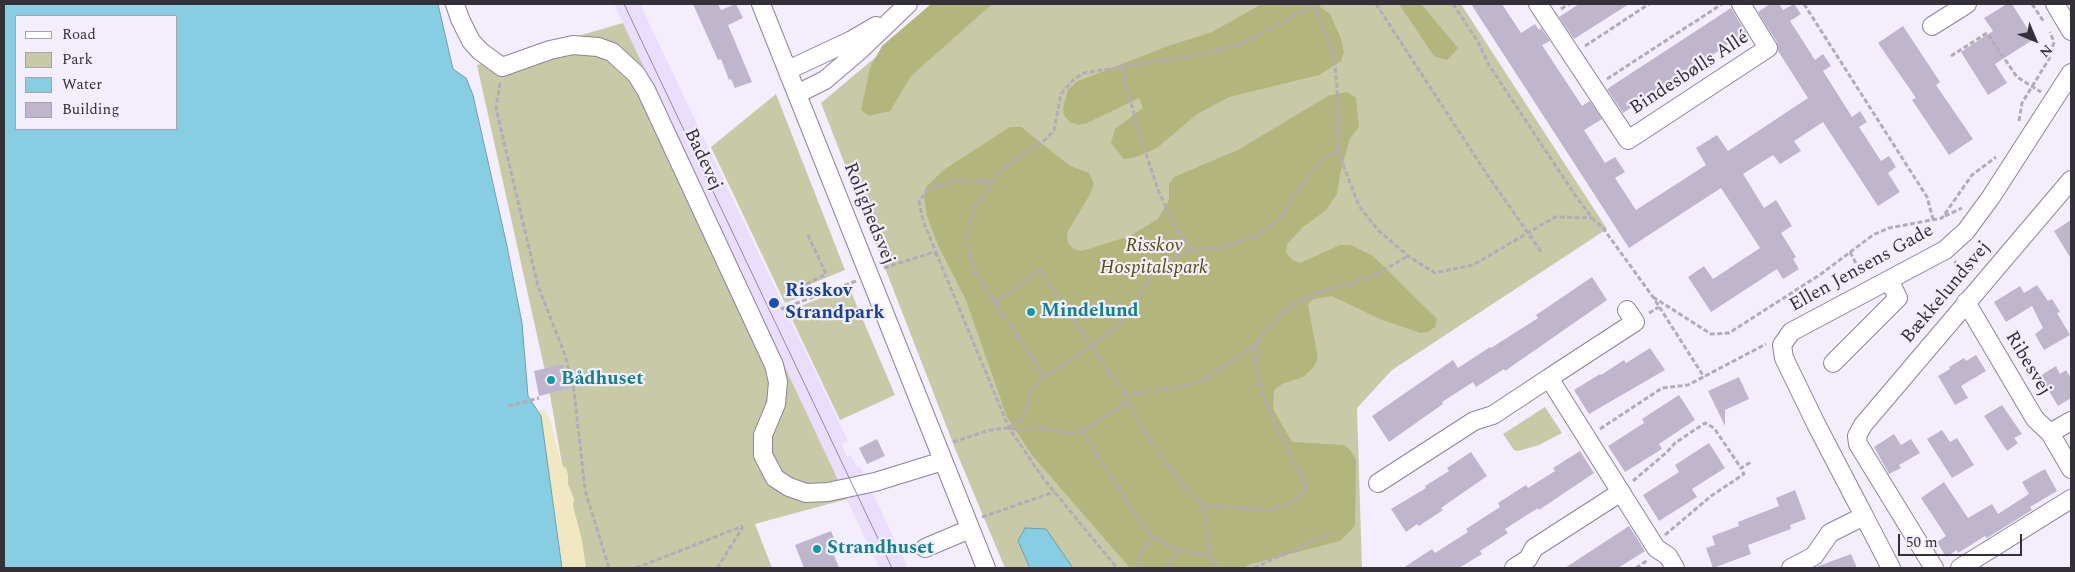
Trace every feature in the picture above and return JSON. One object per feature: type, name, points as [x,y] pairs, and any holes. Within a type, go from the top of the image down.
[{"type":"street","points":[[455,4],[471,41],[502,67]]},
{"type":"street","name":"Rolighedsvej","points":[[761,4],[986,568]]},
{"type":"street","name":"Bindesbølls Allé","points":[[1538,4],[1628,140],[1768,48],[1741,4]]},
{"type":"street","points":[[1932,26],[1967,4]]},
{"type":"street","points":[[2055,4],[2070,26]]},
{"type":"street","points":[[788,70],[852,40],[903,8]]},
{"type":"street","points":[[798,94],[826,80],[903,8]]},
{"type":"street","name":"Badevej","points":[[502,67],[550,50],[581,46],[598,47],[612,52],[636,74],[646,90],[774,365],[778,382],[776,404],[764,435],[762,455],[775,478],[789,488],[806,493],[828,492],[875,482],[939,454]]},
{"type":"street","name":"Ellen Jensens Gade","points":[[1892,568],[1816,424],[1784,358],[1782,345],[1791,332],[1948,247],[1966,231],[1986,204],[2071,73]]},
{"type":"street","name":"Bækkelundsvej","points":[[1934,568],[1858,444],[1857,436],[1863,425],[2071,180]]},
{"type":"street","points":[[1832,363],[1898,298],[1889,280]]},
{"type":"street","name":"Ribesvej","points":[[1968,300],[2035,419],[2050,433],[2071,469]]},
{"type":"street","points":[[1378,484],[1474,421],[1492,414],[1635,322],[1627,310]]},
{"type":"street","points":[[1549,378],[1656,548],[1668,556],[1675,568]]},
{"type":"street","points":[[2050,433],[2071,421]]},
{"type":"street","points":[[1514,568],[1528,559],[1534,548],[1621,492]]},
{"type":"street","points":[[1960,568],[2071,500]]},
{"type":"street","points":[[1791,568],[1814,556],[1830,533],[1864,516]]},
{"type":"street","points":[[925,548],[968,525]]},
{"type":"path","points":[[1045,377],[976,274],[970,254],[967,234],[976,207],[992,181],[1014,159],[1046,139],[1054,130],[1061,94],[1073,80],[1084,73],[1208,53],[1240,44],[1314,4]]},
{"type":"path","points":[[1319,4],[1317,12],[1334,55],[1338,87],[1338,149],[1359,206],[1378,230],[1408,256],[1435,273],[1473,265],[1555,216],[1592,218]]},
{"type":"path","points":[[1376,4],[1482,167],[1542,254]]},
{"type":"path","points":[[1453,4],[1521,115],[1592,218],[1603,228],[1653,297],[1704,377]]},
{"type":"path","points":[[1571,55],[1650,4]]},
{"type":"path","points":[[1593,88],[1722,4]]},
{"type":"path","points":[[1804,4],[1927,197],[1933,220]]},
{"type":"path","points":[[2018,124],[2022,103],[2049,59],[2054,42],[2050,31],[2032,4]]},
{"type":"path","points":[[1951,56],[1988,33],[2017,77],[2032,86]]},
{"type":"path","points":[[502,67],[496,108],[538,286],[565,355],[572,382],[585,490],[609,568]]},
{"type":"path","points":[[1122,68],[1137,126],[1158,190],[1173,222],[1184,240],[1193,250]]},
{"type":"path","points":[[1009,428],[1023,417],[1032,390],[1045,377],[1092,346],[1120,324],[1156,270],[1175,257],[1193,250],[1221,248],[1258,234],[1274,224],[1317,165],[1338,149]]},
{"type":"path","points":[[1653,297],[1711,334],[1729,333],[1821,274],[1872,235],[1889,228],[1942,218],[1972,175],[2002,152]]},
{"type":"path","points":[[992,181],[957,180],[929,188],[919,201],[923,220],[1009,428],[1054,492],[1117,568]]},
{"type":"path","points":[[808,235],[826,274],[807,284],[813,297]]},
{"type":"path","points":[[1948,247],[1968,300]]},
{"type":"path","points":[[1850,252],[1858,268]]},
{"type":"path","points":[[781,309],[870,276],[889,265],[931,253],[937,255]]},
{"type":"path","points":[[1125,395],[1185,386],[1207,378],[1256,344],[1276,319],[1299,301],[1323,290],[1352,283],[1377,274],[1408,256]]},
{"type":"path","points":[[995,302],[1040,272],[1125,395],[1139,422],[1179,482],[1203,506],[1210,556],[1217,568]]},
{"type":"path","points":[[1586,438],[1662,388],[1688,384],[1776,339],[1786,340]]},
{"type":"path","points":[[1203,506],[1267,510],[1288,505],[1302,495],[1306,486],[1269,412],[1259,383],[1256,344]]},
{"type":"path","points":[[508,406],[539,398]]},
{"type":"path","points":[[939,454],[990,430],[1009,428],[1024,431],[1035,427],[1073,434],[1082,431],[1128,401]]},
{"type":"path","points":[[1621,492],[1675,443],[1705,423],[1714,428],[1744,474],[1711,496],[1663,537],[1651,558],[1636,568]]},
{"type":"path","points":[[1082,431],[1144,527],[1153,536],[1178,550],[1210,556]]},
{"type":"path","points":[[1741,468],[1751,462]]},
{"type":"path","points":[[968,525],[1054,492]]},
{"type":"path","points":[[636,568],[743,526],[717,568]]},
{"type":"path","points":[[1254,568],[1331,533]]},
{"type":"path","points":[[1141,568],[1138,563],[1139,555],[1153,536]]},
{"type":"path","points":[[1165,568],[1176,556],[1178,550]]},
{"type":"shaded area","points":[[614,4],[640,4],[848,441],[842,444],[847,457],[851,455],[857,468],[860,466],[908,568],[879,568]]},
{"type":"green space","points":[[931,4],[992,4],[911,76],[890,111],[869,116],[861,110],[870,68],[882,46]]},
{"type":"green space","name":"Risskov Hospitalspark","points":[[939,4],[1461,4],[1607,229],[1392,370],[1357,408],[1362,568],[1005,568],[956,451],[821,103]]},
{"type":"green space","points":[[1262,4],[1316,4],[1330,14],[1341,39],[1344,52],[1341,61],[1319,75],[1229,97],[1197,114],[1157,148],[1136,157],[1124,159],[1111,143],[1115,129],[1143,108],[1139,98],[1087,123],[1078,125],[1070,122],[1064,115],[1063,108],[1068,90],[1076,82],[1168,46],[1212,32]]},
{"type":"green space","points":[[1399,4],[1421,4],[1458,48],[1447,60],[1434,56]]},
{"type":"green space","name":"Risskov Strandpark","points":[[623,23],[847,499],[755,524],[772,568],[580,568],[549,389],[477,65]]},
{"type":"green space","points":[[1347,92],[1356,98],[1359,127],[1350,138],[1340,174],[1337,194],[1326,210],[1303,227],[1287,244],[1286,252],[1292,260],[1300,263],[1340,245],[1351,245],[1373,256],[1437,319],[1435,327],[1427,332],[1420,333],[1380,319],[1332,296],[1313,299],[1308,305],[1318,358],[1313,368],[1303,377],[1282,384],[1274,390],[1273,409],[1292,442],[1344,445],[1350,450],[1356,460],[1355,526],[1340,541],[1242,568],[1130,568],[1032,455],[1007,417],[966,300],[938,245],[927,216],[924,196],[926,187],[945,169],[1010,127],[1021,127],[1070,166],[1089,173],[1094,184],[1067,233],[1068,243],[1074,249],[1082,251],[1130,236],[1158,219],[1169,200],[1169,184],[1174,177],[1238,150],[1328,96]]},
{"type":"green space","points":[[776,94],[845,270],[806,286],[809,294],[785,303],[711,147]]},
{"type":"green space","points":[[849,287],[895,395],[840,420],[788,311]]},
{"type":"green space","points":[[1545,407],[1562,433],[1539,445],[1518,451],[1514,450],[1503,434]]},
{"type":"sand","points":[[539,410],[543,410],[549,416],[562,466],[566,468],[568,484],[574,499],[573,506],[582,540],[586,568],[561,568],[558,531]]},
{"type":"water","points":[[4,4],[438,4],[453,69],[466,78],[473,95],[507,246],[522,323],[528,396],[541,416],[562,568],[4,568]]},
{"type":"water","points":[[1025,528],[1046,529],[1073,568],[1030,568],[1018,541]]},
{"type":"building","points":[[693,4],[718,4],[721,10],[736,4],[743,18],[728,25],[752,82],[735,88],[731,79],[729,80],[721,59],[718,60]]},
{"type":"building","points":[[1471,4],[1502,4],[1521,33],[1535,24],[1539,30],[1541,28],[1550,41],[1542,45],[1582,106],[1590,101],[1602,119],[1584,130],[1605,163],[1615,157],[1625,172],[1615,178],[1636,210],[1706,165],[1696,148],[1717,135],[1728,151],[1808,98],[1778,51],[1777,42],[1758,12],[1770,4],[1779,4],[1783,10],[1794,4],[1801,14],[1790,21],[1815,60],[1823,54],[1831,66],[1823,71],[1852,117],[1860,111],[1867,122],[1859,127],[1881,161],[1889,156],[1896,167],[1888,173],[1900,192],[1878,206],[1823,122],[1794,141],[1801,151],[1780,164],[1773,155],[1743,174],[1764,208],[1776,200],[1792,226],[1781,233],[1796,257],[1793,259],[1799,269],[1783,279],[1777,269],[1711,312],[1688,277],[1704,266],[1713,279],[1760,248],[1721,188],[1629,248]]},
{"type":"building","points":[[1579,4],[1629,4],[1574,39],[1559,17]]},
{"type":"building","points":[[2007,4],[2012,4],[2034,39],[1995,64],[2007,83],[1988,95],[1961,52],[1993,31],[1984,18]]},
{"type":"building","points":[[1731,8],[1746,33],[1623,113],[1607,89]]},
{"type":"building","points":[[1903,26],[1940,82],[1936,85],[1973,139],[1949,155],[1912,100],[1916,98],[1878,43]]},
{"type":"building","points":[[2071,220],[2071,259],[2054,231]]},
{"type":"building","points":[[1592,277],[1607,300],[1505,371],[1504,369],[1476,387],[1473,382],[1442,402],[1443,404],[1389,442],[1372,416],[1453,360],[1458,368],[1491,348],[1538,318],[1536,315]]},
{"type":"building","points":[[2037,285],[2048,301],[2052,299],[2060,312],[2057,313],[2070,335],[2044,350],[2035,334],[2043,328],[2032,306],[2006,322],[1994,302],[2020,286],[2024,293]]},
{"type":"building","points":[[1650,348],[1665,370],[1589,414],[1574,390],[1624,360],[1626,363]]},
{"type":"building","points":[[1976,355],[1986,371],[1961,386],[1968,398],[1955,405],[1938,376],[1964,358],[1966,361]]},
{"type":"building","name":"Bådhuset","points":[[563,364],[570,388],[539,396],[534,371]]},
{"type":"building","points":[[2056,366],[2060,374],[2066,370],[2071,378],[2071,398],[2058,406],[2040,376]]},
{"type":"building","points":[[1739,377],[1749,399],[1725,410],[1725,426],[1708,391]]},
{"type":"building","points":[[1679,395],[1695,420],[1659,444],[1662,449],[1625,472],[1608,446],[1644,423],[1642,419]]},
{"type":"building","points":[[2002,405],[2022,434],[2014,438],[2018,443],[2007,451],[1984,416]]},
{"type":"building","points":[[1942,430],[1950,442],[1957,438],[1974,465],[1952,478],[1927,439]]},
{"type":"building","points":[[1894,434],[1901,445],[1911,439],[1920,453],[1899,465],[1901,468],[1889,474],[1874,447]]},
{"type":"building","points":[[877,439],[885,456],[867,464],[859,448]]},
{"type":"building","points":[[1709,443],[1725,468],[1692,489],[1697,497],[1659,521],[1643,495],[1679,472],[1675,465]]},
{"type":"building","points":[[1580,451],[1594,473],[1539,510],[1538,508],[1505,529],[1508,533],[1480,551],[1482,554],[1459,568],[1403,568],[1432,549],[1435,553],[1468,532],[1466,529],[1500,507],[1498,503],[1526,485],[1528,488],[1555,471],[1553,468]]},
{"type":"building","points":[[1471,452],[1487,476],[1441,508],[1443,510],[1406,532],[1391,509],[1426,488],[1425,486],[1449,471],[1447,468]]},
{"type":"building","points":[[2045,469],[2057,491],[2030,507],[2032,510],[1987,538],[1985,536],[1958,553],[1957,550],[1946,557],[1937,542],[1946,536],[1921,498],[1944,482],[1968,518],[1992,504],[1998,514],[2029,494],[2022,482]]},
{"type":"building","points":[[1795,490],[1806,519],[1790,525],[1791,529],[1748,545],[1751,554],[1713,568],[1706,548],[1715,545],[1712,536],[1739,526],[1738,522],[1779,506],[1776,498]]},
{"type":"building","points":[[1629,526],[1645,551],[1618,568],[1565,568]]},
{"type":"building","name":"Strandhuset","points":[[831,531],[840,552],[834,555],[839,568],[804,568],[795,545]]},
{"type":"building","points":[[1851,554],[1857,568],[1816,567]]},
{"type":"tram line","points":[[624,4],[892,568]]},
{"type":"place","name":"Risskov Strandpark","points":[[774,303]]},
{"type":"place","name":"Mindelund","points":[[1031,312]]},
{"type":"place","name":"Bådhuset","points":[[551,380]]},
{"type":"place","name":"Strandhuset","points":[[817,549]]}]
